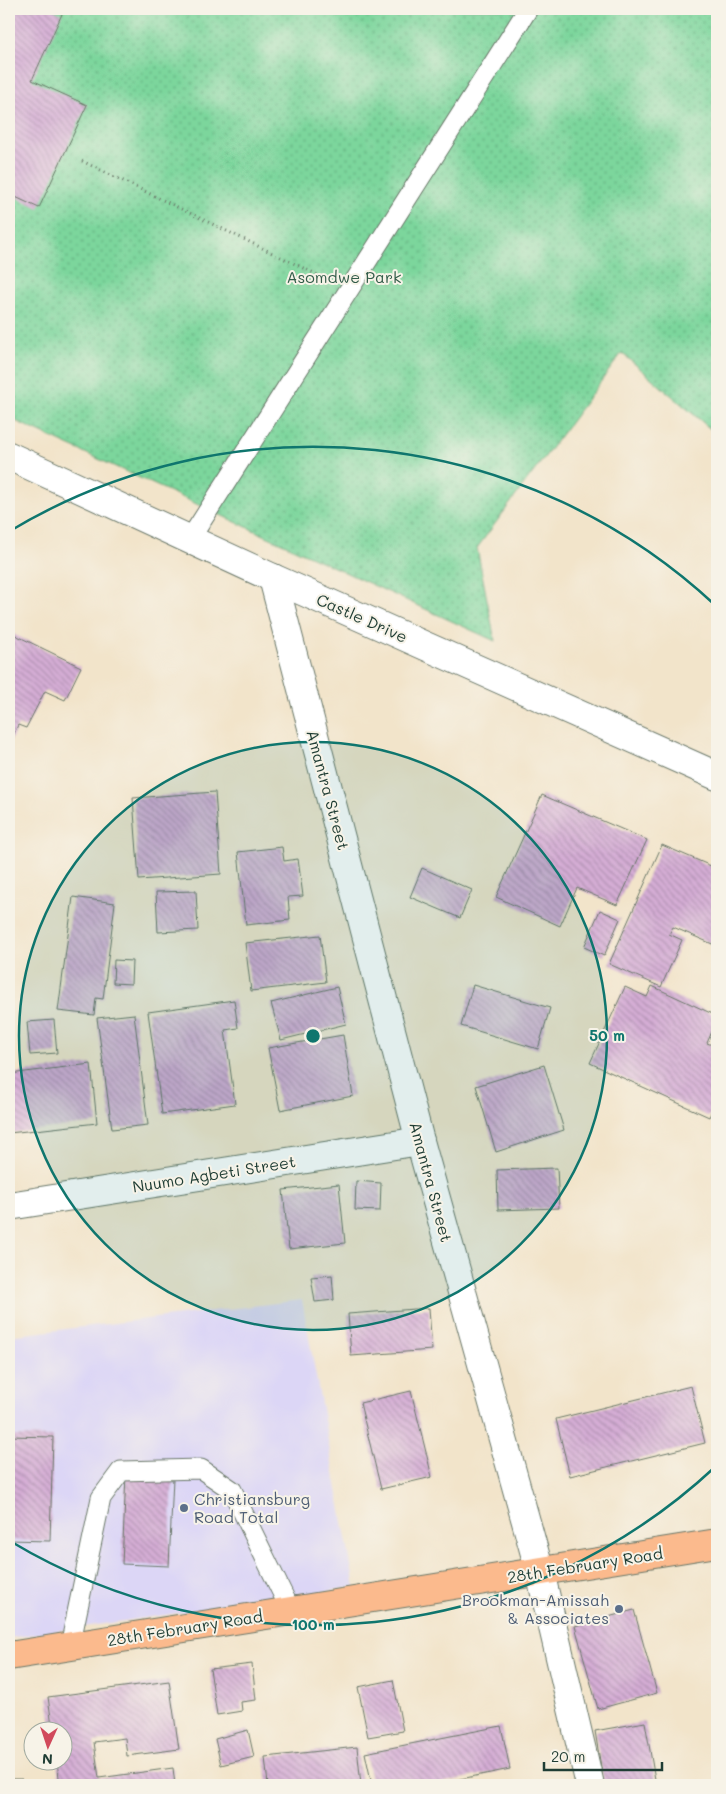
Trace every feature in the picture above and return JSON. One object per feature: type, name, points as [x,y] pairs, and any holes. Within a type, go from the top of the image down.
[{"type":"main road","name":"28th February Road","points":[[9,1656],[717,1543]]},
{"type":"street","name":"Castle Drive","points":[[9,456],[273,578],[717,776]]},
{"type":"street","name":"Amantra Street","points":[[273,578],[420,1141],[540,1572],[590,1785]]},
{"type":"street","name":"Nuumo Agbeti Street","points":[[9,1206],[420,1141]]},
{"type":"lane","points":[[190,539],[528,9]]},
{"type":"lane","points":[[70,1646],[101,1498],[122,1471],[201,1469],[232,1490],[291,1611]]},
{"type":"path","points":[[82,161],[348,290]]},
{"type":"shaded area","points":[[302,1300],[355,1587],[9,1638],[9,1336]]},
{"type":"green space","name":"Asomdwe Park","points":[[9,9],[717,9],[717,428],[714,432],[622,353],[477,548],[495,641],[9,418]]},
{"type":"building","points":[[9,9],[52,9],[62,14],[32,80],[87,105],[39,208],[9,194]]},
{"type":"building","points":[[9,632],[81,667],[65,700],[45,691],[26,728],[18,725],[9,744]]},
{"type":"building","points":[[215,792],[221,874],[139,880],[133,798]]},
{"type":"building","points":[[542,795],[647,840],[617,905],[577,888],[560,926],[496,897]]},
{"type":"building","points":[[662,845],[711,866],[712,862],[717,864],[717,946],[673,927],[669,934],[682,940],[661,987],[609,964]]},
{"type":"building","points":[[282,847],[284,861],[298,859],[303,896],[288,897],[290,920],[246,925],[238,852]]},
{"type":"building","points":[[422,868],[472,890],[460,918],[410,897]]},
{"type":"building","points":[[196,891],[198,930],[158,932],[156,892]]},
{"type":"building","points":[[73,897],[115,903],[103,999],[96,998],[94,1015],[58,1011]]},
{"type":"building","points":[[600,910],[620,919],[604,956],[584,947]]},
{"type":"building","points":[[320,935],[326,982],[251,991],[245,943]]},
{"type":"building","points":[[114,960],[132,961],[131,984],[113,983]]},
{"type":"building","points":[[473,985],[550,1008],[538,1049],[461,1026]]},
{"type":"building","points":[[652,986],[717,1016],[707,1043],[717,1047],[717,1100],[709,1117],[590,1063],[625,987],[647,997]]},
{"type":"building","points":[[337,987],[346,1024],[281,1040],[271,1003]]},
{"type":"building","points":[[234,1000],[238,1028],[225,1030],[235,1104],[162,1114],[148,1012]]},
{"type":"building","points":[[134,1014],[148,1125],[112,1129],[97,1018]]},
{"type":"building","points":[[54,1020],[57,1053],[30,1055],[27,1022]]},
{"type":"building","points":[[343,1035],[353,1096],[280,1110],[268,1048]]},
{"type":"building","points":[[91,1064],[97,1123],[9,1133],[9,1074]]},
{"type":"building","points":[[544,1065],[564,1130],[496,1152],[476,1086]]},
{"type":"building","points":[[557,1168],[559,1208],[498,1210],[497,1170]]},
{"type":"building","points":[[356,1181],[381,1183],[380,1211],[355,1210]]},
{"type":"building","points":[[339,1184],[345,1243],[289,1249],[283,1190]]},
{"type":"building","points":[[332,1275],[334,1300],[315,1302],[311,1277]]},
{"type":"building","points":[[429,1308],[432,1350],[351,1356],[348,1314]]},
{"type":"building","points":[[691,1386],[705,1443],[570,1476],[556,1419]]},
{"type":"building","points":[[411,1391],[432,1477],[381,1489],[360,1403]]},
{"type":"building","points":[[9,1436],[53,1437],[50,1541],[9,1540]]},
{"type":"building","points":[[126,1475],[173,1478],[169,1566],[122,1564]]},
{"type":"building","points":[[634,1610],[657,1693],[598,1709],[575,1626]]},
{"type":"building","points":[[252,1664],[256,1700],[241,1702],[242,1711],[217,1715],[210,1669]]},
{"type":"building","points":[[393,1680],[403,1731],[368,1737],[358,1687]]},
{"type":"building","points":[[169,1681],[179,1749],[127,1756],[125,1738],[94,1742],[99,1778],[173,1768],[175,1785],[60,1785],[58,1772],[72,1772],[72,1722],[52,1722],[48,1697]]},
{"type":"building","points":[[645,1722],[656,1785],[604,1785],[595,1731]]},
{"type":"building","points":[[501,1726],[510,1769],[431,1785],[372,1785],[365,1753]]},
{"type":"building","points":[[248,1730],[254,1757],[221,1765],[215,1739]]},
{"type":"building","points":[[357,1747],[361,1785],[268,1785],[265,1757]]},
{"type":"building","points":[[9,1779],[22,1779],[21,1785],[9,1785]]},
{"type":"place","name":"Christiansburg Road Total","points":[[184,1508]]},
{"type":"place","name":"Brookman-Amissah & Associates","points":[[619,1609]]}]
